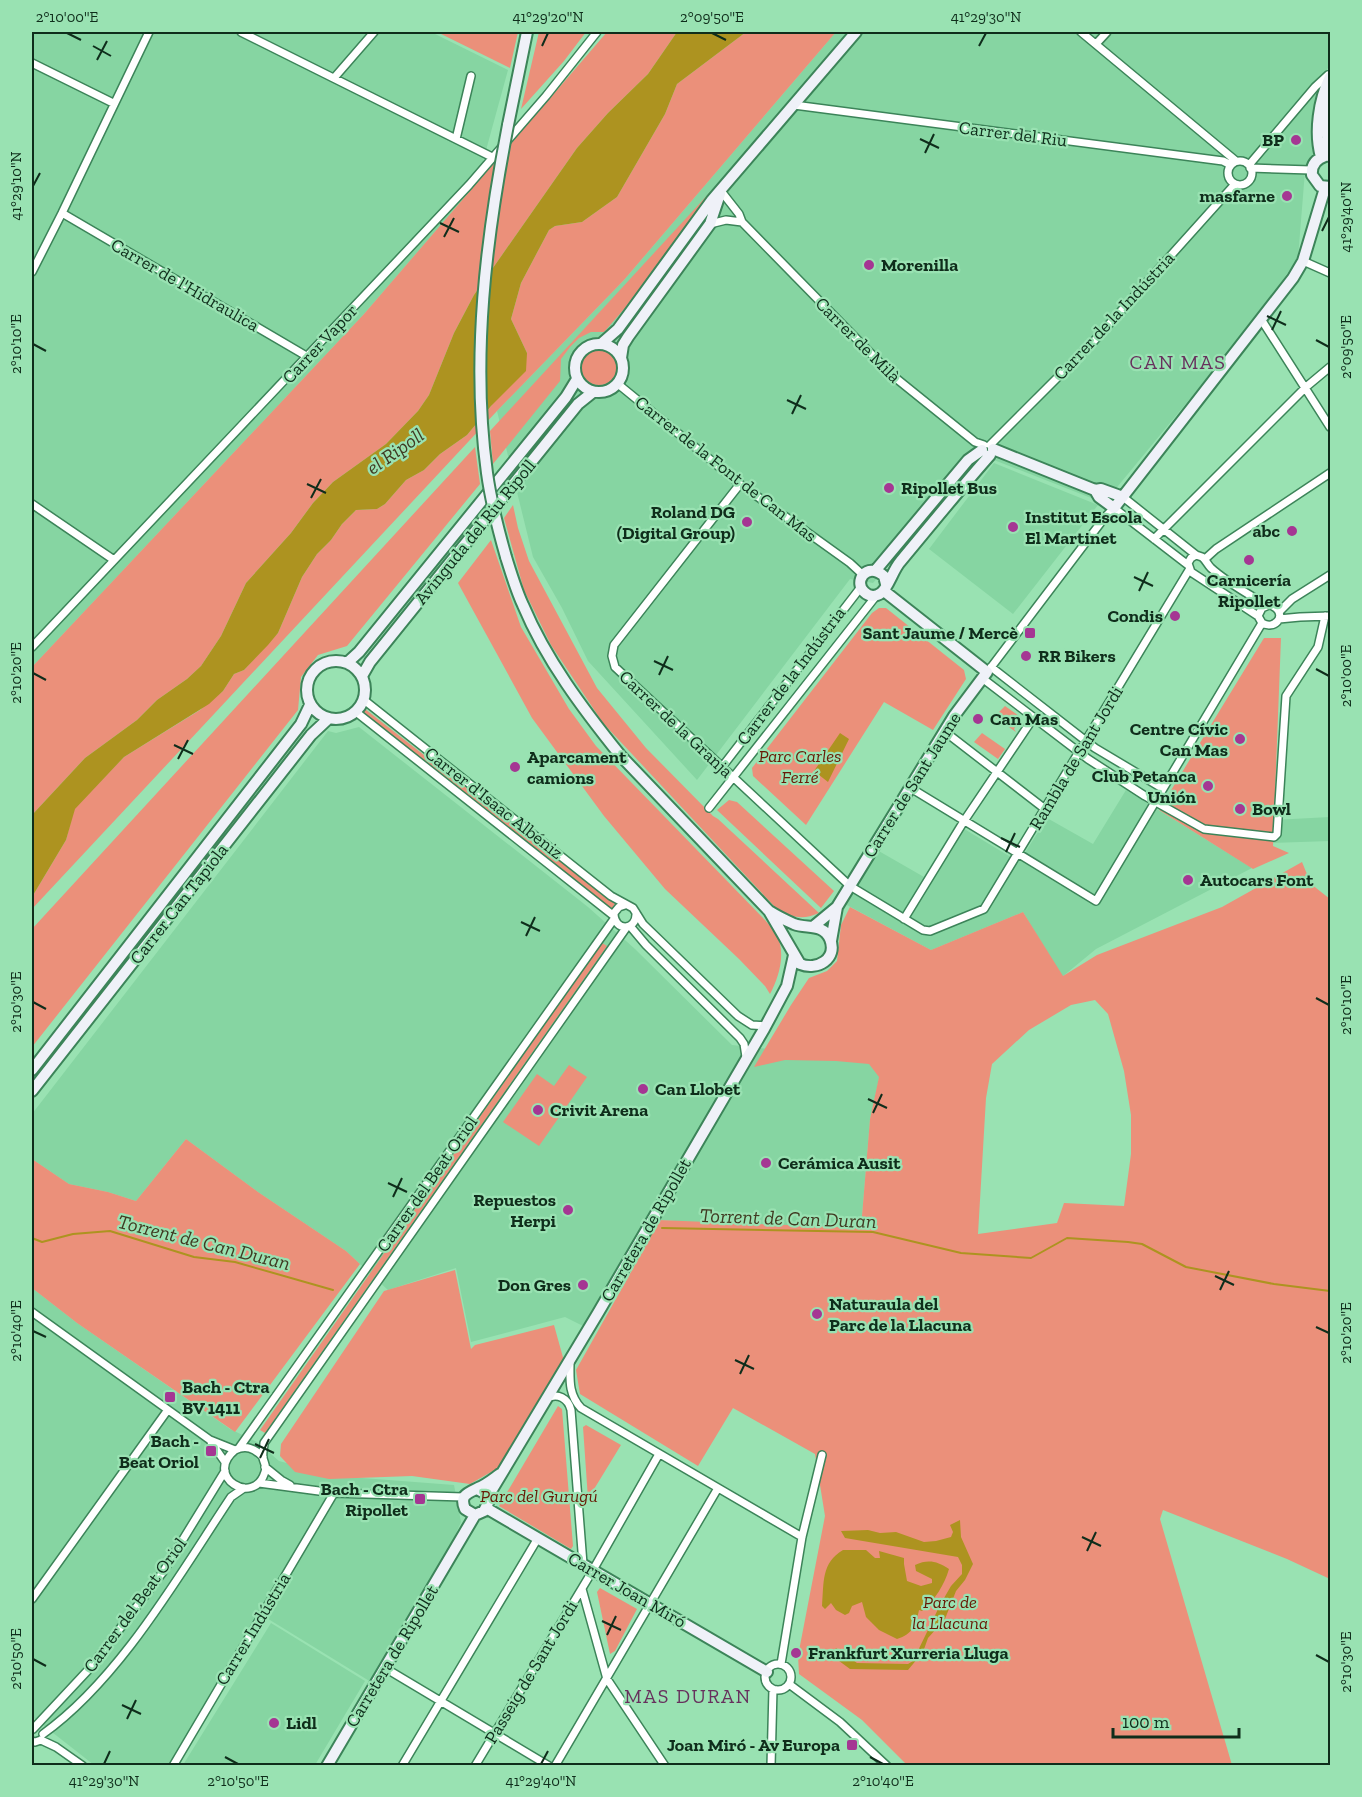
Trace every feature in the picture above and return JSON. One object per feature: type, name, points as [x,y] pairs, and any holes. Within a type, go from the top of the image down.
[{"type":"street","points":[[32,272],[63,213],[113,103],[149,32]]},
{"type":"street","points":[[241,32],[492,157]]},
{"type":"street","points":[[334,78],[374,32]]},
{"type":"street","points":[[527,32],[507,125],[485,278],[481,361],[483,428],[487,474],[495,518],[523,605],[551,660],[584,710],[620,755],[769,911],[800,964],[807,967],[823,964],[832,950],[831,941],[826,932],[783,919],[769,911]]},
{"type":"street","name":"Carrer Vapor","points":[[32,647],[469,185],[546,96],[597,32]]},
{"type":"street","points":[[721,191],[710,224],[623,345],[621,358],[623,371],[618,384],[606,391],[593,392],[586,389],[577,379],[575,372],[577,358],[587,347],[601,344],[618,329],[702,213],[856,32]]},
{"type":"street","points":[[1081,32],[1234,163]]},
{"type":"street","points":[[1096,44],[1107,32]]},
{"type":"street","points":[[32,63],[113,103]]},
{"type":"street","points":[[1327,156],[1319,149],[1320,107],[1330,75]]},
{"type":"street","points":[[1311,170],[1250,167],[1244,162],[1234,163],[1228,170],[1228,177],[1235,184],[1240,185],[1247,182],[1251,176],[1250,167],[1315,87],[1330,75]]},
{"type":"street","points":[[456,139],[471,76]]},
{"type":"street","points":[[1327,156],[1330,96]]},
{"type":"street","name":"Carrer del Riu","points":[[794,105],[1234,163]]},
{"type":"street","points":[[1327,156],[1316,161],[1311,170],[1313,179],[1328,187]]},
{"type":"street","name":"Carrer de la Indústria","points":[[709,808],[882,590],[895,568],[988,449],[1094,341],[1235,184]]},
{"type":"street","name":"Carrer de Sant Jaume","points":[[831,941],[837,907],[944,731],[987,673],[1001,659],[1100,532],[1114,508],[1303,261],[1328,187]]},
{"type":"street","name":"Carrer de Milà","points":[[721,191],[739,214],[742,222],[891,375],[975,442],[1095,490],[1101,489],[1123,497]]},
{"type":"street","name":"Carrer de l'Hidraulica","points":[[63,213],[308,357]]},
{"type":"street","points":[[710,224],[726,220],[742,222]]},
{"type":"street","points":[[1303,261],[1330,273]]},
{"type":"street","points":[[1260,319],[1306,387],[1330,428]]},
{"type":"street","points":[[601,344],[613,348],[621,358]]},
{"type":"street","points":[[1154,539],[1306,387],[1330,367]]},
{"type":"street","name":"Avinguda del Riu Ripoll","points":[[347,663],[359,652],[566,397],[577,379]]},
{"type":"street","name":"Carrer de la Font de Can Mas","points":[[618,384],[740,484],[850,563],[863,575]]},
{"type":"street","name":"Avinguda del Riu Ripoll","points":[[362,676],[370,662],[578,404],[593,392]]},
{"type":"street","name":"Carrer de la Indústria","points":[[874,571],[968,460],[988,449]]},
{"type":"street","points":[[1191,570],[1203,573],[1206,561],[1216,549],[1330,473]]},
{"type":"street","name":"Carrer de la Granja","points":[[740,484],[614,645],[615,667],[850,886]]},
{"type":"street","name":"Carrer de Milà","points":[[1095,490],[1099,497],[1114,508]]},
{"type":"street","points":[[1123,497],[1196,555],[1269,605],[1274,606],[1279,616]]},
{"type":"street","points":[[32,504],[114,560]]},
{"type":"street","points":[[1114,508],[1191,570],[1271,626],[1292,599],[1330,575]]},
{"type":"street","points":[[1191,570],[1189,560],[1196,555]]},
{"type":"street","name":"Rambla de Sant Jordi","points":[[850,886],[923,930],[930,931],[984,909],[1191,570]]},
{"type":"street","points":[[868,571],[874,571],[884,576],[882,590],[867,595],[861,587],[863,575],[868,571]]},
{"type":"street","name":"Carrer de la Indústria","points":[[722,767],[861,587]]},
{"type":"street","points":[[882,590],[987,673],[1086,741],[1162,788]]},
{"type":"street","points":[[909,787],[1096,901],[1260,619],[1262,608],[1269,605]]},
{"type":"street","points":[[987,673],[1034,717],[1155,801],[1204,829],[1274,837],[1277,834],[1286,696],[1318,647],[1328,616],[1279,616]]},
{"type":"street","points":[[333,661],[347,663],[362,676],[366,692],[356,712],[343,719],[328,718],[320,715],[310,705],[307,686],[314,672],[326,663],[333,661]]},
{"type":"street","name":"Carrer d'Isaac Albéniz","points":[[364,700],[625,905],[631,907],[643,924],[738,1016],[752,1025],[766,1026]]},
{"type":"street","name":"Carrer Can Tapiola","points":[[32,1070],[301,724],[310,705]]},
{"type":"street","name":"Carrer d'Isaac Albéniz","points":[[356,712],[614,918],[620,926],[628,927],[636,934],[740,1038],[744,1044],[747,1059]]},
{"type":"street","points":[[904,919],[964,821],[1034,717]]},
{"type":"street","name":"Carrer Can Tapiola","points":[[32,1091],[311,735],[328,718]]},
{"type":"street","points":[[944,731],[1045,809]]},
{"type":"street","points":[[614,918],[617,909],[625,905]]},
{"type":"street","name":"Carrer de Sant Jaume","points":[[810,926],[837,907]]},
{"type":"street","points":[[628,927],[635,922],[636,913]]},
{"type":"street","name":"Carrer del Beat Oriol","points":[[225,1462],[237,1449],[614,918]]},
{"type":"street","points":[[793,951],[796,933],[810,926]]},
{"type":"street","name":"Carrer del Beat Oriol","points":[[262,1457],[264,1443],[628,927]]},
{"type":"street","name":"Carretera de Ripollet","points":[[788,986],[793,951]]},
{"type":"street","name":"Carretera de Ripollet","points":[[487,1503],[788,986],[807,967]]},
{"type":"street","points":[[32,1312],[210,1440],[237,1449],[257,1450],[266,1467],[280,1480],[298,1489]]},
{"type":"street","points":[[570,1361],[570,1389],[573,1398],[581,1408],[802,1537]]},
{"type":"street","points":[[547,1398],[561,1397],[569,1403],[572,1410],[583,1564]]},
{"type":"street","points":[[572,1410],[581,1408]]},
{"type":"street","points":[[32,1599],[167,1411]]},
{"type":"street","points":[[210,1440],[225,1462],[225,1471],[231,1483],[244,1488]]},
{"type":"street","name":"Passeig de Sant Jordi","points":[[475,1766],[582,1589],[659,1454]]},
{"type":"street","points":[[781,1664],[802,1537],[822,1455]]},
{"type":"street","points":[[266,1467],[259,1483],[334,1494],[463,1497]]},
{"type":"street","name":"Carrer del Beat Oriol","points":[[32,1729],[90,1668],[163,1572],[225,1471]]},
{"type":"street","name":"Carretera de Ripollet","points":[[477,1489],[503,1473]]},
{"type":"street","name":"Carrer del Beat Oriol","points":[[32,1729],[39,1729],[42,1737],[61,1722],[102,1679],[149,1620],[231,1497],[244,1488],[259,1483]]},
{"type":"street","points":[[555,1766],[718,1488]]},
{"type":"street","points":[[477,1489],[482,1491],[487,1503],[481,1513],[475,1515],[465,1509],[463,1497],[470,1490],[477,1489]]},
{"type":"street","name":"Carrer Indústria","points":[[172,1766],[334,1494]]},
{"type":"street","name":"Carrer Joan Miró","points":[[487,1503],[538,1538],[767,1672]]},
{"type":"street","name":"Carretera de Ripollet","points":[[327,1766],[475,1515]]},
{"type":"street","points":[[402,1766],[538,1538]]},
{"type":"street","points":[[582,1589],[607,1679],[665,1766]]},
{"type":"street","points":[[781,1664],[790,1671],[789,1684],[783,1689],[774,1689],[767,1682],[767,1672],[774,1665],[781,1664]]},
{"type":"street","points":[[385,1668],[549,1766]]},
{"type":"street","points":[[789,1684],[840,1722],[887,1766]]},
{"type":"street","points":[[771,1766],[774,1689]]},
{"type":"street","points":[[32,1741],[35,1743],[42,1737],[82,1766]]},
{"type":"shaded area","points":[[32,32],[431,32],[508,70],[477,183],[364,314],[32,667]]},
{"type":"shaded area","points":[[836,32],[1330,32],[1330,64],[1321,81],[1314,109],[1314,157],[1305,171],[1298,258],[1254,321],[1104,503],[994,460],[975,467],[873,583],[850,579],[697,780],[588,661],[533,557],[497,411],[624,280]]},
{"type":"shaded area","name":"Institut Escola El Martinet","points":[[994,463],[1098,505],[1013,614],[929,549]]},
{"type":"shaded area","points":[[359,727],[588,907],[635,949],[732,1045],[873,1060],[880,1074],[870,1119],[861,1228],[646,1219],[583,1326],[565,1317],[471,1342],[456,1268],[388,1290],[346,1251],[258,1192],[186,1139],[136,1201],[108,1192],[69,1184],[32,1159],[32,1114],[328,731],[336,733]]},
{"type":"shaded area","points":[[1126,790],[1252,868],[1096,949],[1062,977],[1023,912],[931,950],[845,904],[877,850],[924,877],[956,824],[1019,862],[1047,818],[1093,844]]},
{"type":"shaded area","points":[[1330,817],[1330,841],[1271,843],[1273,820]]},
{"type":"shaded area","points":[[32,1288],[77,1323],[230,1429],[257,1442],[279,1461],[336,1476],[454,1485],[461,1522],[453,1540],[371,1682],[265,1617],[170,1765],[94,1765],[34,1718],[32,1719]]},
{"type":"shaded area","name":"Lidl","points":[[271,1623],[365,1681],[315,1765],[183,1765]]},
{"type":"green space","points":[[437,32],[518,32],[510,68]]},
{"type":"green space","points":[[539,32],[586,32],[564,61],[521,109]]},
{"type":"green space","points":[[607,32],[677,32],[648,74],[608,113],[577,148],[474,295],[454,333],[429,395],[418,411],[386,444],[333,482],[313,503],[291,533],[246,583],[221,636],[201,666],[157,700],[137,720],[85,758],[32,815],[32,667],[364,314]]},
{"type":"green space","points":[[746,32],[836,32],[624,280],[497,411],[32,909],[32,897],[66,840],[74,809],[124,757],[200,710],[223,691],[234,674],[244,670],[278,633],[302,577],[317,554],[356,510],[377,509],[385,504],[406,480],[424,470],[440,454],[467,435],[491,406],[527,353],[511,319],[521,283],[549,230],[555,226],[582,222],[617,197],[665,114],[677,84]]},
{"type":"green space","points":[[713,189],[625,308],[604,332],[591,332],[579,338],[570,347],[561,359],[560,381],[493,464],[490,431]]},
{"type":"green space","points":[[599,349],[612,354],[617,367],[612,380],[599,385],[586,380],[581,367],[586,354]]},
{"type":"green space","points":[[475,447],[480,484],[347,646],[318,655],[301,677],[298,710],[32,1047],[32,929]]},
{"type":"green space","points":[[513,505],[529,561],[597,688],[646,748],[713,816],[819,913],[807,917],[796,917],[774,906],[603,723],[551,645],[524,590],[504,518]]},
{"type":"green space","points":[[491,540],[521,627],[569,709],[596,746],[777,935],[781,958],[770,994],[739,959],[665,889],[604,816],[532,718],[458,583]]},
{"type":"green space","name":"Parc Carles Ferré","points":[[879,608],[886,608],[964,670],[966,679],[933,730],[884,702],[806,825],[753,776],[752,768],[872,613]]},
{"type":"green space","points":[[1264,638],[1281,638],[1273,846],[1289,853],[1253,869],[1159,810]]},
{"type":"green space","points":[[1005,706],[1019,716],[1014,729],[1016,732],[994,717]]},
{"type":"green space","points":[[365,709],[615,904],[610,911],[361,713]]},
{"type":"green space","points":[[982,733],[1005,749],[998,759],[974,742]]},
{"type":"green space","points":[[729,800],[737,802],[834,891],[821,908],[717,810]]},
{"type":"green space","name":"Parc de la Llacuna","points":[[1302,862],[1311,884],[1330,899],[1330,1579],[1287,1559],[1163,1510],[1160,1519],[1232,1765],[907,1765],[862,1720],[799,1674],[798,1656],[825,1516],[815,1454],[733,1408],[698,1466],[580,1394],[576,1370],[658,1220],[861,1228],[870,1119],[879,1077],[869,1064],[836,1061],[785,1060],[754,1067],[809,978],[827,971],[837,961],[841,925],[850,907],[931,950],[1023,912],[1063,976],[1097,955],[1222,907]],"holes":[[[1095,1000],[1108,1014],[1124,1071],[1131,1115],[1131,1154],[1124,1206],[1064,1203],[1057,1223],[978,1234],[986,1098],[992,1064],[1029,1030],[1071,1005]]]},
{"type":"green space","points":[[602,943],[607,946],[265,1433],[260,1430]]},
{"type":"green space","name":"Crivit Arena","points":[[569,1065],[587,1077],[539,1146],[503,1122],[537,1074],[554,1086]]},
{"type":"green space","points":[[186,1139],[258,1192],[346,1251],[360,1264],[235,1432],[77,1323],[32,1288],[32,1159],[69,1184],[108,1192],[136,1201]]},
{"type":"green space","points":[[455,1270],[471,1349],[475,1345],[554,1325],[564,1361],[498,1468],[470,1484],[412,1476],[329,1479],[295,1472],[280,1456],[281,1444],[384,1291]]},
{"type":"green space","name":"Parc del Gurugú","points":[[558,1406],[562,1409],[573,1546],[571,1549],[499,1506]]},
{"type":"green space","points":[[586,1425],[621,1445],[588,1499],[583,1427]]},
{"type":"green space","points":[[600,1588],[637,1609],[615,1651],[610,1654],[597,1592]]},
{"type":"water","name":"el Ripoll","points":[[677,32],[746,32],[677,84],[665,114],[617,197],[582,222],[555,226],[549,230],[521,283],[511,319],[527,353],[526,371],[491,406],[467,435],[440,454],[424,470],[406,480],[385,504],[377,509],[356,510],[342,524],[317,554],[302,577],[278,633],[268,645],[244,670],[234,674],[223,691],[209,704],[124,757],[75,809],[66,840],[32,897],[32,815],[85,758],[137,720],[157,700],[201,666],[221,636],[246,583],[291,533],[313,503],[333,482],[386,444],[418,411],[429,395],[454,333],[474,295],[577,148],[608,113],[648,74]]},
{"type":"water","points":[[840,733],[849,739],[828,782],[814,771]]},
{"type":"water","points":[[960,1520],[961,1537],[973,1564],[956,1591],[945,1619],[928,1638],[923,1652],[908,1670],[850,1669],[831,1655],[836,1648],[857,1663],[908,1664],[913,1661],[940,1605],[951,1586],[962,1574],[962,1565],[958,1557],[845,1538],[841,1531],[896,1532],[924,1542],[936,1541],[951,1537],[953,1532],[950,1525]]},
{"type":"water","points":[[843,1550],[866,1550],[875,1558],[880,1558],[879,1551],[904,1558],[907,1581],[921,1586],[932,1583],[932,1579],[916,1571],[915,1565],[932,1562],[949,1569],[935,1597],[922,1611],[919,1610],[913,1628],[897,1639],[879,1630],[866,1617],[862,1602],[852,1606],[849,1613],[845,1615],[836,1610],[831,1603],[825,1609],[822,1606],[827,1567]]},
{"type":"waterway","name":"Torrent de Can Duran","points":[[662,1228],[873,1232],[961,1253],[1031,1258],[1067,1238],[1128,1242],[1142,1244],[1186,1267],[1274,1284],[1330,1291]]},
{"type":"waterway","name":"Torrent de Can Duran","points":[[32,1238],[42,1242],[73,1234],[110,1231],[194,1257],[235,1262],[333,1290]]},
{"type":"place","name":"BP","points":[[1296,140]]},
{"type":"place","name":"masfarne","points":[[1287,196]]},
{"type":"place","name":"Morenilla","points":[[869,265]]},
{"type":"place","name":"Ripollet Bus","points":[[889,488]]},
{"type":"place","name":"Roland DG (Digital Group)","points":[[747,522]]},
{"type":"place","name":"Institut Escola El Martinet","points":[[1013,527]]},
{"type":"place","name":"abc","points":[[1292,531]]},
{"type":"place","name":"Carnicería Ripollet","points":[[1249,560]]},
{"type":"place","name":"Condis","points":[[1175,616]]},
{"type":"place","name":"Sant Jaume / Mercè","points":[[1030,633]]},
{"type":"place","name":"RR Bikers","points":[[1026,656]]},
{"type":"place","name":"Can Mas","points":[[978,719]]},
{"type":"place","name":"Centre Cívic Can Mas","points":[[1240,739]]},
{"type":"place","name":"Aparcament camions","points":[[515,767]]},
{"type":"place","name":"Club Petanca Unión","points":[[1208,786]]},
{"type":"place","name":"Bowl","points":[[1240,809]]},
{"type":"place","name":"Autocars Font","points":[[1188,880]]},
{"type":"place","name":"Can Llobet","points":[[643,1089]]},
{"type":"place","name":"Crivit Arena","points":[[538,1110]]},
{"type":"place","name":"Cerámica Ausit","points":[[766,1163]]},
{"type":"place","name":"Repuestos Herpi","points":[[568,1210]]},
{"type":"place","name":"Don Gres","points":[[583,1285]]},
{"type":"place","name":"Naturaula del Parc de la Llacuna","points":[[817,1314]]},
{"type":"place","name":"Bach - Ctra BV 1411","points":[[170,1397]]},
{"type":"place","name":"Bach - Beat Oriol","points":[[211,1451]]},
{"type":"place","name":"Bach - Ctra Ripollet","points":[[420,1499]]},
{"type":"place","name":"Frankfurt Xurreria Lluga","points":[[796,1653]]},
{"type":"place","name":"Lidl","points":[[274,1723]]},
{"type":"place","name":"Joan Miró - Av Europa","points":[[852,1745]]},
{"type":"district","name":"CAN MAS","points":[[1178,362]]},
{"type":"district","name":"MAS DURAN","points":[[688,1696]]}]
